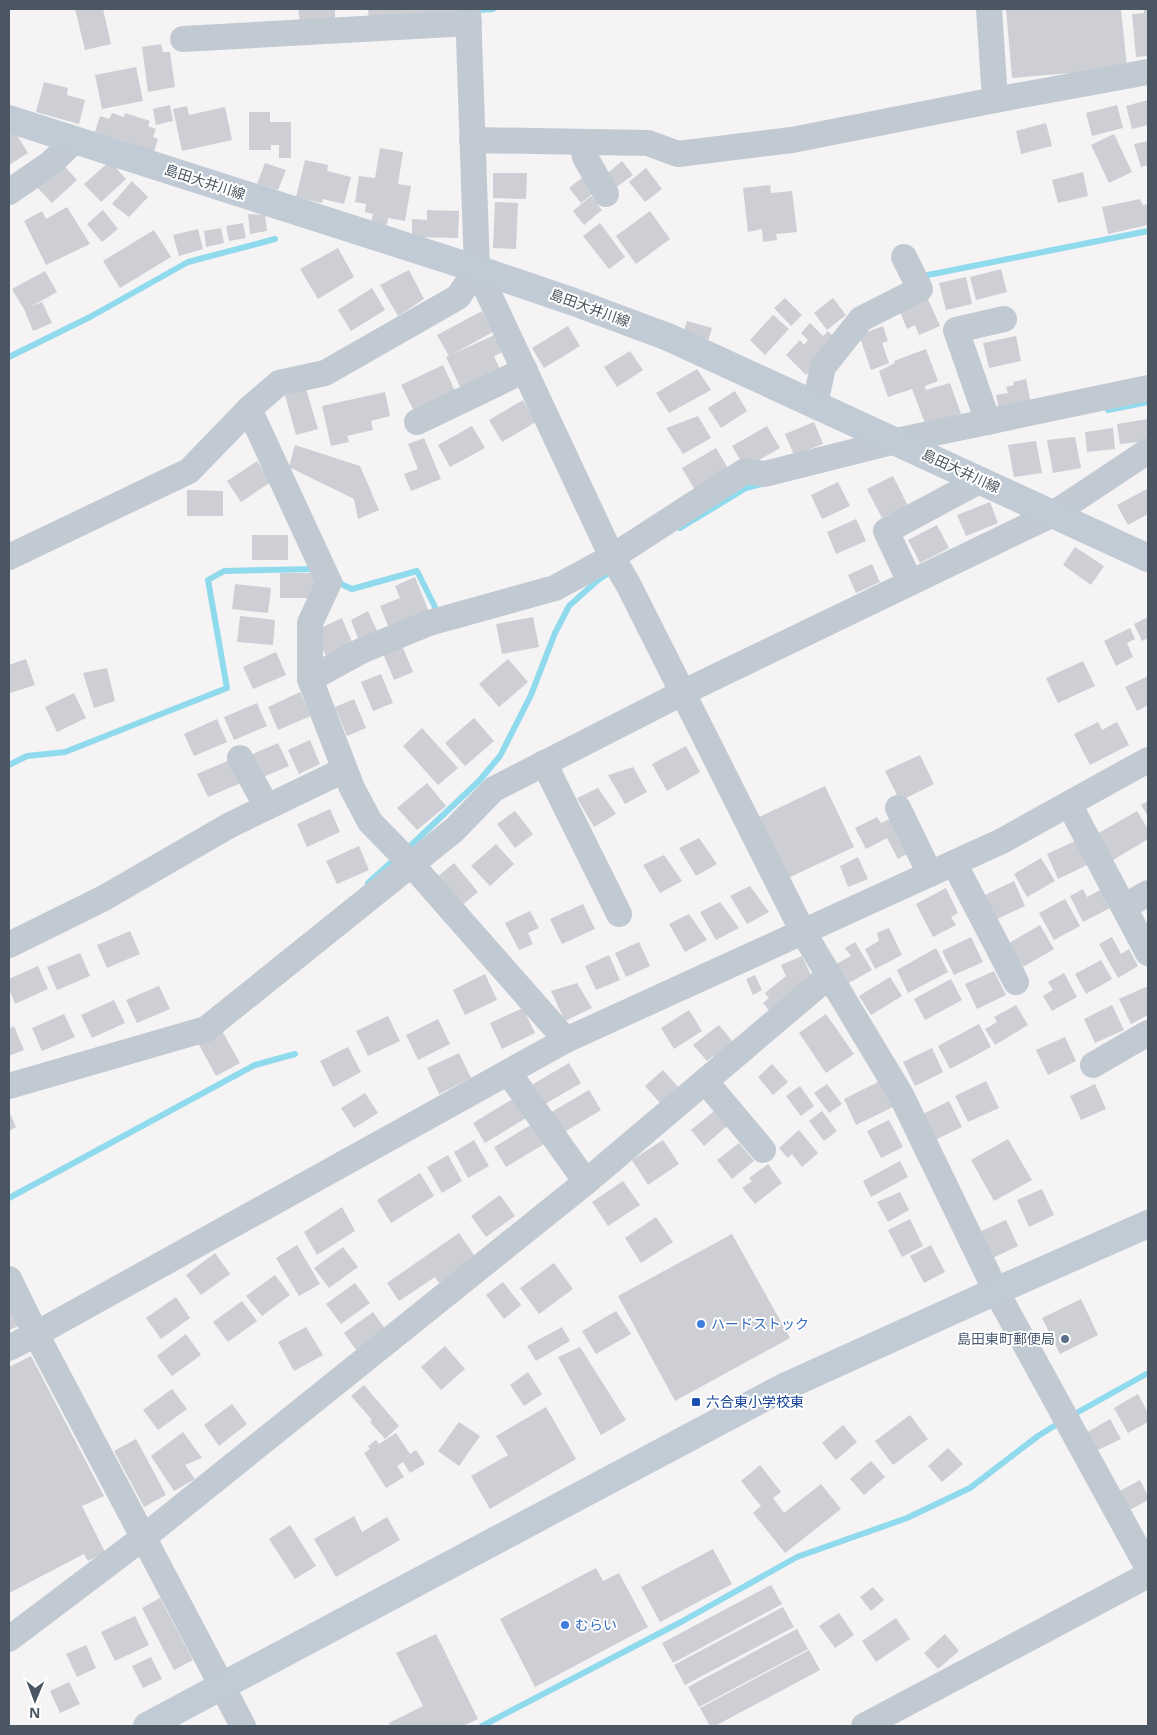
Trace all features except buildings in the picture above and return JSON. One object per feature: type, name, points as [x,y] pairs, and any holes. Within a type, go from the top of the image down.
[{"type":"main road","name":"島田大井川線","points":[[9,118],[477,269],[668,337],[1148,558]]},
{"type":"main road","points":[[148,1726],[782,1388],[1148,1224]]},
{"type":"street","points":[[989,9],[994,100]]},
{"type":"street","points":[[183,39],[468,16],[477,269],[612,557],[628,584],[803,932],[901,1096],[996,1291],[1148,1568]]},
{"type":"street","points":[[472,140],[648,142],[678,154],[792,140],[1148,72]]},
{"type":"street","points":[[9,192],[51,163],[75,140]]},
{"type":"street","points":[[582,142],[585,157],[606,194]]},
{"type":"street","points":[[815,404],[823,366],[861,319],[920,289],[904,258]]},
{"type":"street","points":[[9,557],[189,471],[249,409],[279,383],[326,373],[458,297],[477,269]]},
{"type":"street","points":[[988,422],[956,330],[1004,319]]},
{"type":"street","points":[[417,422],[525,370]]},
{"type":"street","points":[[310,679],[361,651],[429,623],[555,588],[612,557],[745,471],[766,474],[896,441],[1148,388]]},
{"type":"street","points":[[249,409],[329,582],[310,623],[310,679],[344,770],[370,822],[412,865],[566,1040]]},
{"type":"street","points":[[9,1086],[206,1029],[454,830],[494,789],[682,693],[1053,514],[1148,451]]},
{"type":"street","points":[[910,582],[886,531],[981,480]]},
{"type":"street","points":[[240,758],[267,807]]},
{"type":"street","points":[[9,1348],[566,1040],[1002,841],[1148,760]]},
{"type":"street","points":[[544,763],[619,914]]},
{"type":"street","points":[[9,945],[104,898],[230,825],[344,770]]},
{"type":"street","points":[[1069,804],[1148,953]]},
{"type":"street","points":[[898,808],[930,874]]},
{"type":"street","points":[[954,863],[1016,982]]},
{"type":"street","points":[[1124,907],[1148,893]]},
{"type":"street","points":[[9,1638],[144,1537],[586,1182],[829,976]]},
{"type":"street","points":[[1093,1065],[1148,1033]]},
{"type":"street","points":[[508,1072],[586,1182]]},
{"type":"street","points":[[705,1081],[763,1150]]},
{"type":"street","points":[[9,1279],[36,1334],[243,1726]]},
{"type":"street","points":[[864,1726],[1148,1575]]},
{"type":"waterway","points":[[479,10],[493,9]]},
{"type":"waterway","points":[[923,276],[1148,231]]},
{"type":"waterway","points":[[9,357],[90,317],[188,262],[275,239]]},
{"type":"waterway","points":[[1108,410],[1148,402]]},
{"type":"waterway","points":[[680,528],[746,488],[761,484]]},
{"type":"waterway","points":[[9,765],[27,756],[65,752],[227,688],[208,580],[224,571],[315,569]]},
{"type":"waterway","points":[[337,577],[341,584],[352,589],[417,571],[438,613]]},
{"type":"waterway","points":[[406,850],[479,781],[500,756],[531,695],[555,633],[569,606],[598,580],[610,572]]},
{"type":"waterway","points":[[368,883],[396,858]]},
{"type":"waterway","points":[[9,1198],[255,1065],[295,1054]]},
{"type":"waterway","points":[[1071,1416],[1148,1373]]},
{"type":"waterway","points":[[482,1726],[681,1622],[797,1557],[907,1518],[970,1488],[1038,1436],[1062,1421]]},
{"type":"place","name":"ハードストック","points":[[701,1324]]},
{"type":"place","name":"島田東町郵便局","points":[[1065,1339]]},
{"type":"place","name":"六合東小学校東","points":[[696,1402]]},
{"type":"place","name":"むらい","points":[[565,1625]]}]
